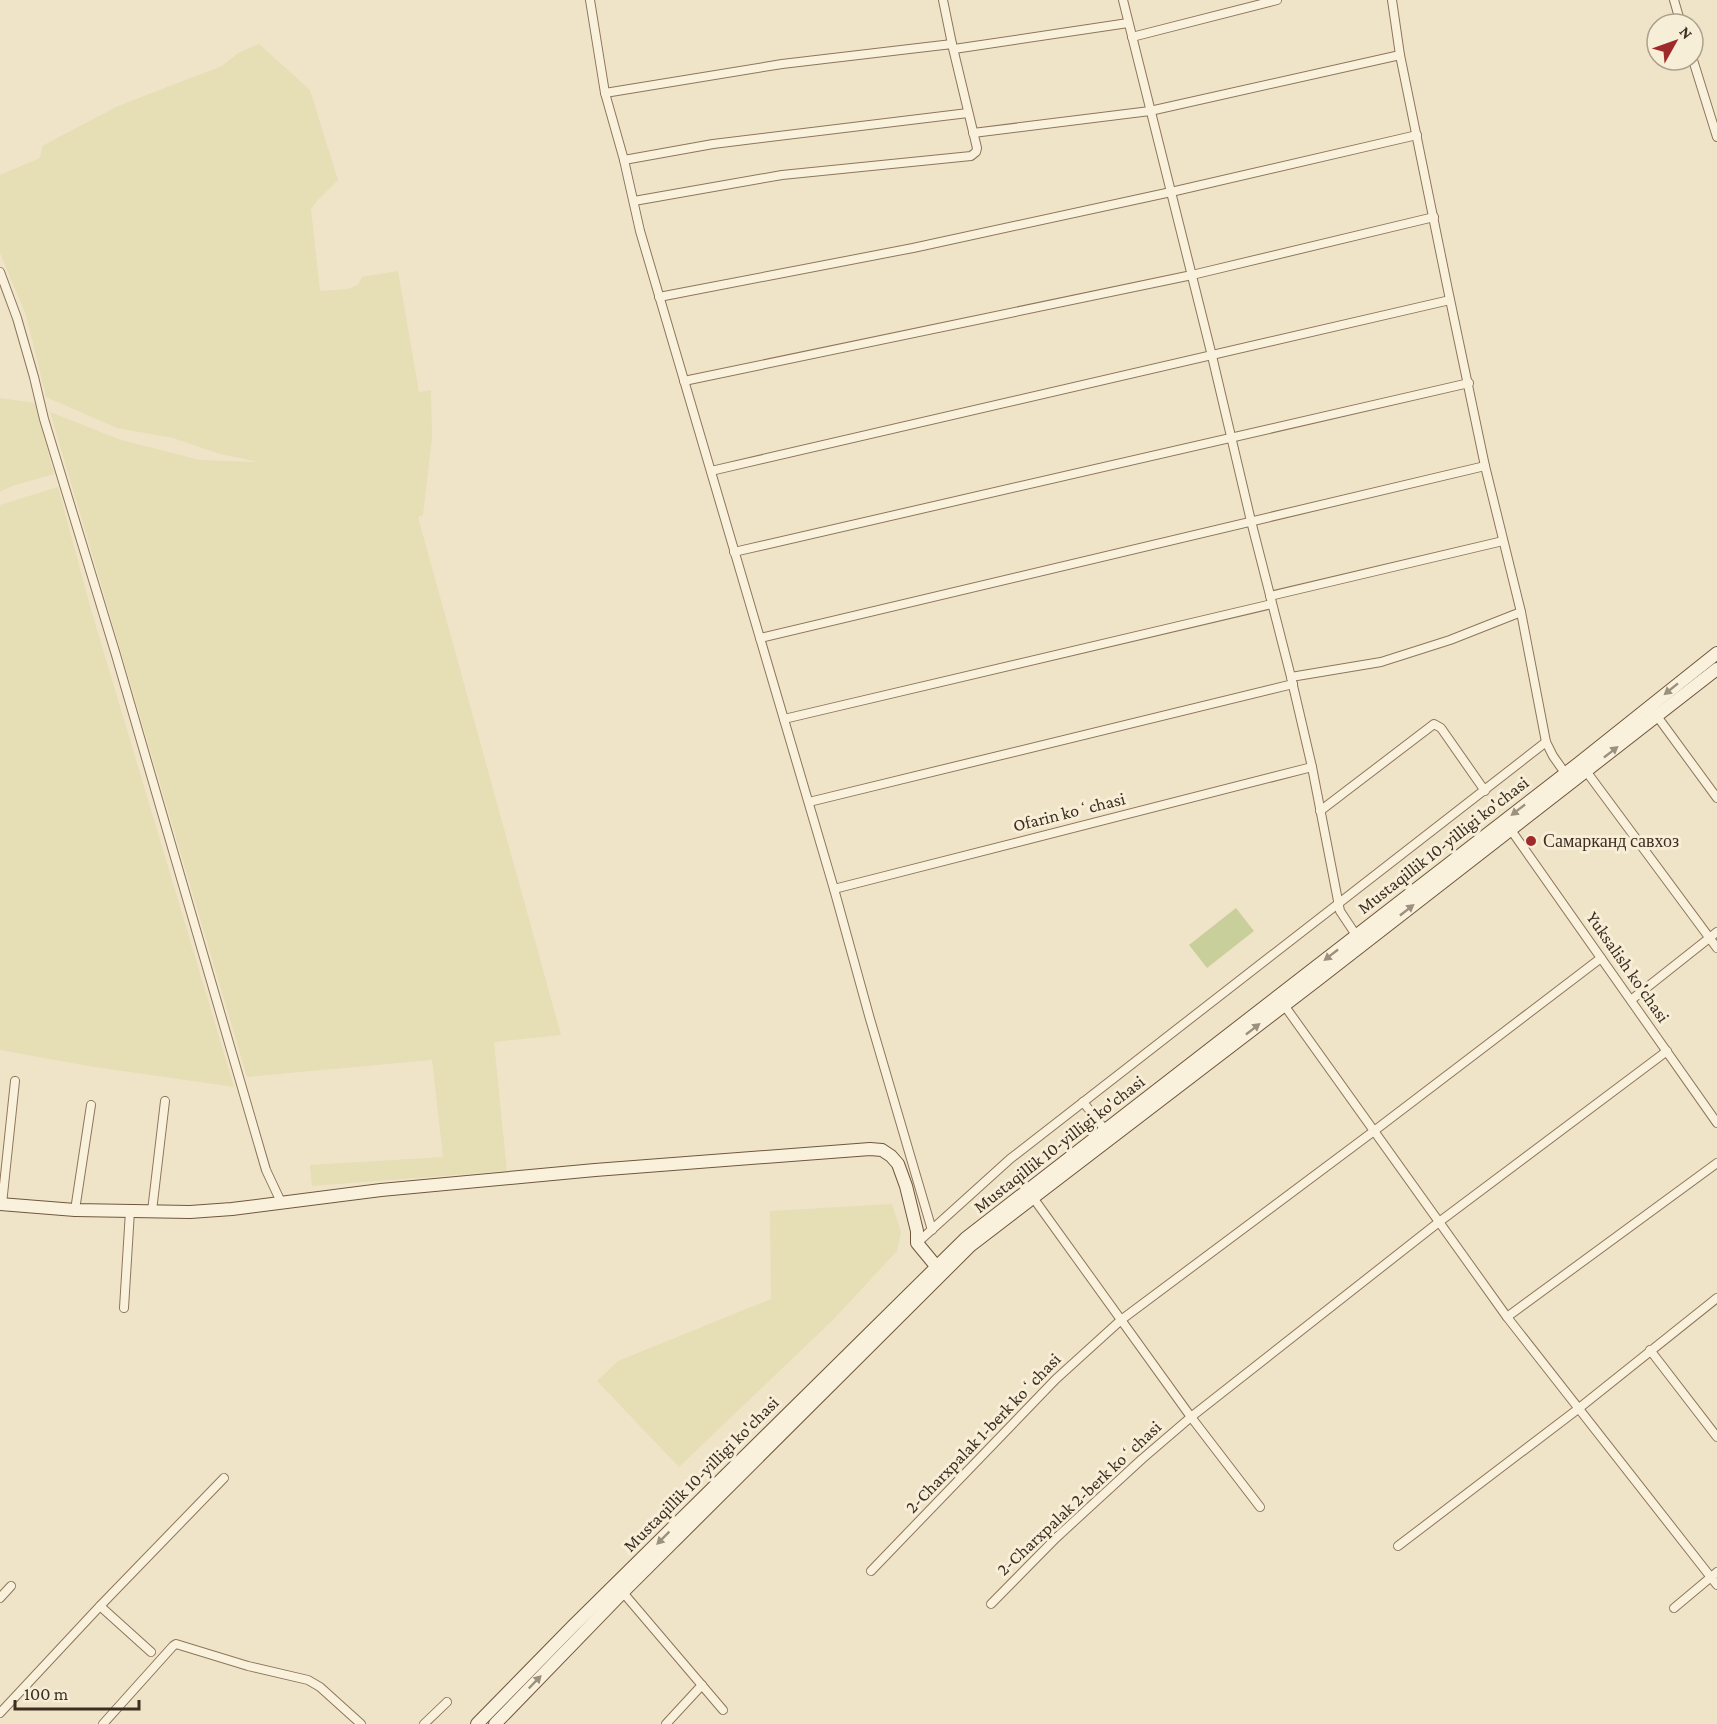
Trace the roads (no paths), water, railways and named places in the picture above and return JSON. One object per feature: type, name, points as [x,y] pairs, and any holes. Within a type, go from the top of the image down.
[{"type":"main road","name":"Mustaqillik 10-yilligi ko'chasi","points":[[477,1724],[620,1588],[970,1246],[1586,771],[1717,653]]},
{"type":"main road","name":"Mustaqillik 10-yilligi ko'chasi","points":[[495,1724],[620,1588],[966,1238],[1102,1127],[1353,931],[1565,773],[1717,669]]},
{"type":"main road","points":[[1,1204],[75,1210],[190,1212],[232,1209],[381,1190],[595,1170],[870,1149],[882,1150],[898,1164],[906,1186],[918,1243],[936,1266]]},
{"type":"street","points":[[590,0],[605,93],[624,160],[640,231],[932,1230]]},
{"type":"street","points":[[634,201],[782,175],[974,155],[977,148],[942,0]]},
{"type":"street","points":[[1123,0],[1292,681],[1312,767],[1339,907],[1353,931]]},
{"type":"street","points":[[1132,37],[1277,0]]},
{"type":"street","points":[[1392,0],[1400,55],[1450,300],[1485,466],[1521,612],[1546,742],[1565,773]]},
{"type":"street","points":[[605,93],[782,64],[953,46],[1128,23]]},
{"type":"street","points":[[973,133],[1150,111],[1400,55]]},
{"type":"street","points":[[1697,72],[1717,137]]},
{"type":"street","points":[[624,160],[713,144],[968,113]]},
{"type":"street","points":[[659,297],[913,248],[1171,192],[1417,135]]},
{"type":"street","points":[[684,381],[1192,275],[1434,217]]},
{"type":"street","points":[[0,272],[17,318],[44,419],[119,666],[266,1170],[281,1202]]},
{"type":"street","points":[[711,471],[1450,300]]},
{"type":"street","points":[[735,552],[1469,383]]},
{"type":"street","points":[[760,638],[1485,466]]},
{"type":"street","points":[[784,719],[1503,541]]},
{"type":"street","points":[[808,802],[1292,681],[1381,662],[1450,640],[1521,612]]},
{"type":"street","points":[[1653,712],[1717,798]]},
{"type":"street","points":[[1320,811],[1434,724],[1441,728],[1485,791]]},
{"type":"street","points":[[918,1243],[1010,1159],[1339,907],[1546,742]]},
{"type":"street","name":"Ofarin koʻchasi","points":[[834,889],[1312,767]]},
{"type":"street","points":[[1586,771],[1717,948]]},
{"type":"street","name":"Yuksalish ko'chasi","points":[[1511,830],[1717,1122]]},
{"type":"street","points":[[1631,1000],[1717,932]]},
{"type":"street","name":"2-Charxpalak 1-berk koʻchasi","points":[[871,1571],[1056,1379],[1121,1320],[1601,958]]},
{"type":"street","points":[[1284,1005],[1507,1317],[1578,1409],[1714,1574],[1717,1585]]},
{"type":"street","name":"2-Charxpalak 2-berk koʻchasi","points":[[991,1604],[1056,1538],[1191,1417],[1439,1222],[1667,1051]]},
{"type":"street","points":[[1,1204],[15,1081]]},
{"type":"street","points":[[152,1211],[165,1101]]},
{"type":"street","points":[[1083,1102],[1102,1127]]},
{"type":"street","points":[[75,1210],[91,1105]]},
{"type":"street","points":[[1507,1317],[1717,1163]]},
{"type":"street","points":[[1034,1198],[1191,1417],[1260,1507]]},
{"type":"street","points":[[124,1308],[130,1211]]},
{"type":"street","points":[[1398,1546],[1578,1409],[1717,1299]]},
{"type":"street","points":[[1650,1350],[1717,1437]]},
{"type":"street","points":[[0,1713],[224,1478]]},
{"type":"street","points":[[1674,1608],[1714,1574]]},
{"type":"street","points":[[0,1598],[11,1586]]},
{"type":"street","points":[[620,1588],[723,1710]]},
{"type":"street","points":[[100,1606],[151,1652]]},
{"type":"street","points":[[103,1724],[176,1644],[248,1666],[308,1680],[320,1687],[361,1724]]},
{"type":"street","points":[[666,1724],[702,1685]]},
{"type":"street","points":[[424,1724],[447,1702]]},
{"type":"place","name":"Самарканд савхоз","points":[[1531,841]]}]
